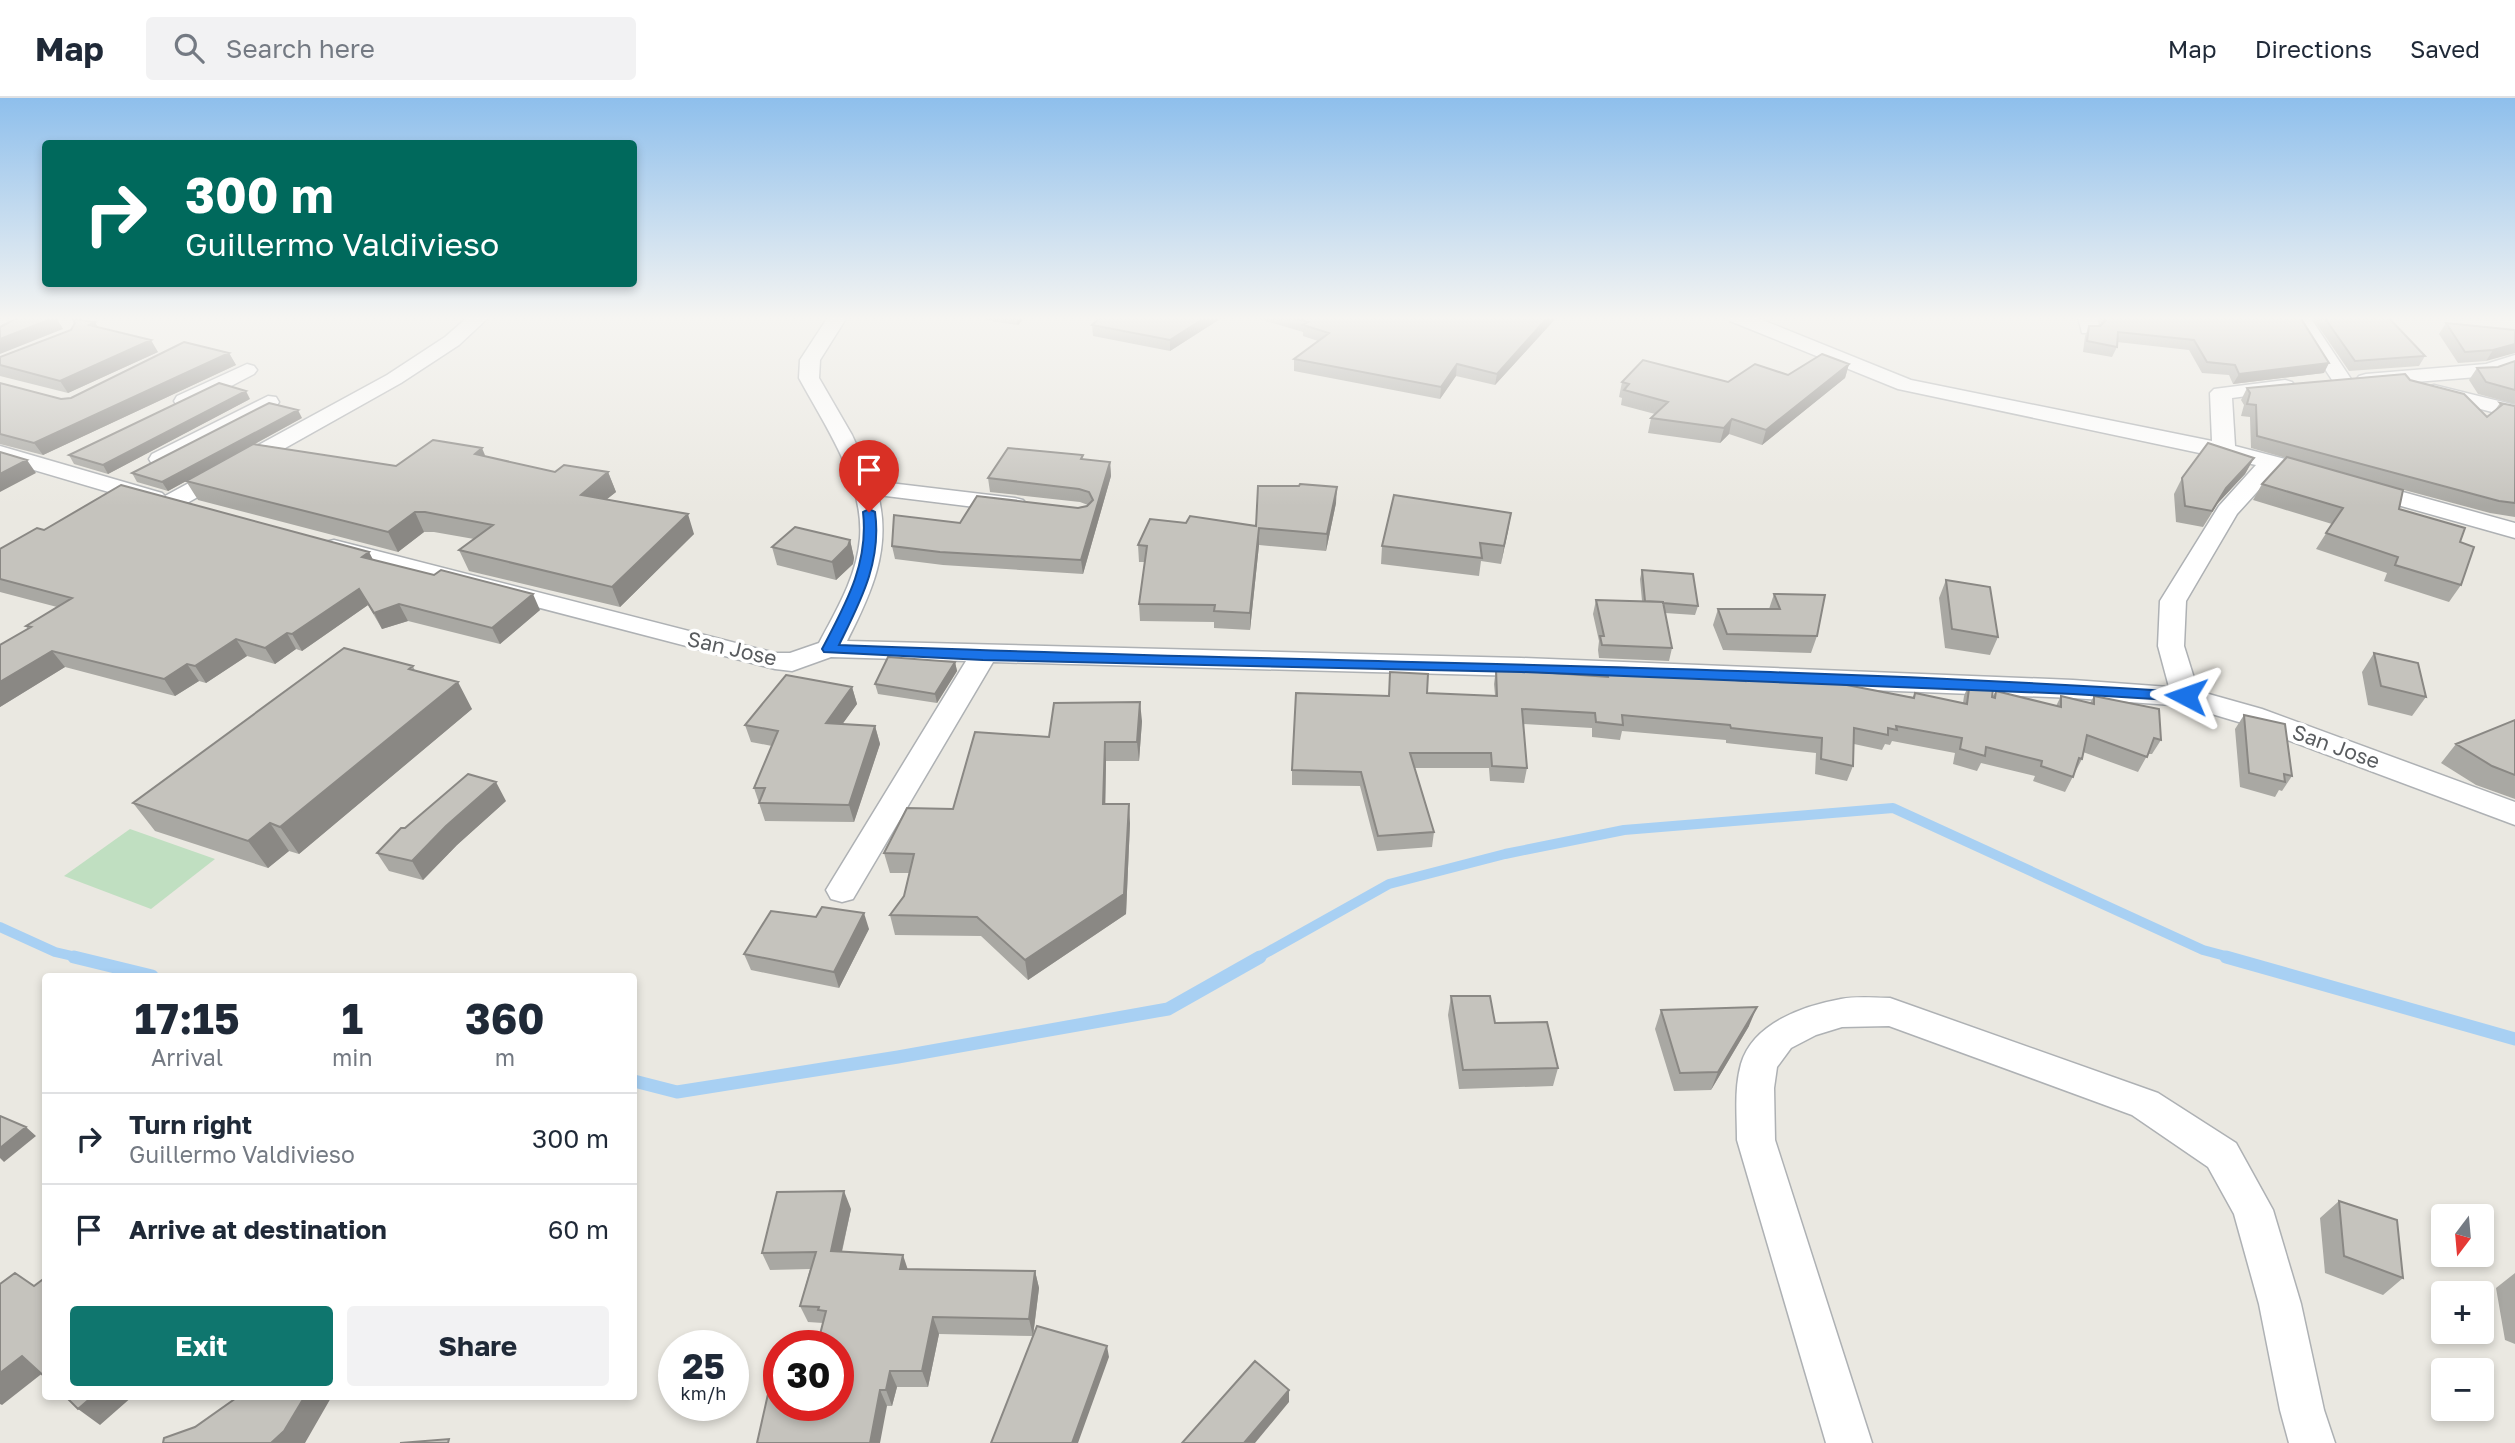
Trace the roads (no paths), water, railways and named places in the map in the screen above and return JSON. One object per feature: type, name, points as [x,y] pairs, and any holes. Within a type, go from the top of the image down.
[{"type":"street","points":[[165,410],[227,380]]},
{"type":"street","points":[[172,502],[393,380]]},
{"type":"street","points":[[810,380],[866,487],[872,538],[859,590],[829,649]]},
{"type":"street","points":[[1892,380],[1905,385],[2272,461],[2515,531]]},
{"type":"street","points":[[2224,450],[2221,393],[2375,380]]},
{"type":"street","points":[[2389,380],[2515,412]]},
{"type":"street","points":[[108,486],[268,402]]},
{"type":"street","points":[[0,453],[206,512]]},
{"type":"street","points":[[47,466],[72,454]]},
{"type":"street","points":[[2186,696],[2171,646],[2173,600],[2227,511],[2272,461]]},
{"type":"street","points":[[866,487],[1040,508]]},
{"type":"street","name":"San Jose","points":[[304,539],[775,662],[792,662],[829,649],[1521,667],[2186,696],[2252,716],[2515,814]]},
{"type":"street","points":[[842,890],[983,655]]},
{"type":"street","points":[[1849,1443],[1756,1140],[1755,1088],[1760,1062],[1779,1038],[1805,1024],[1842,1013],[1890,1012],[2145,1104],[2222,1155],[2253,1210],[2280,1304],[2302,1410],[2312,1443]]},
{"type":"waterway","points":[[1257,958],[1389,884],[1505,854],[1624,830],[1893,808],[2203,950],[2233,958]]},
{"type":"waterway","points":[[0,927],[55,952],[81,958]]},
{"type":"waterway","points":[[74,957],[140,973]]},
{"type":"waterway","points":[[637,1082],[677,1092],[898,1057],[1168,1009],[1260,957]]},
{"type":"waterway","points":[[2226,957],[2515,1039]]}]
